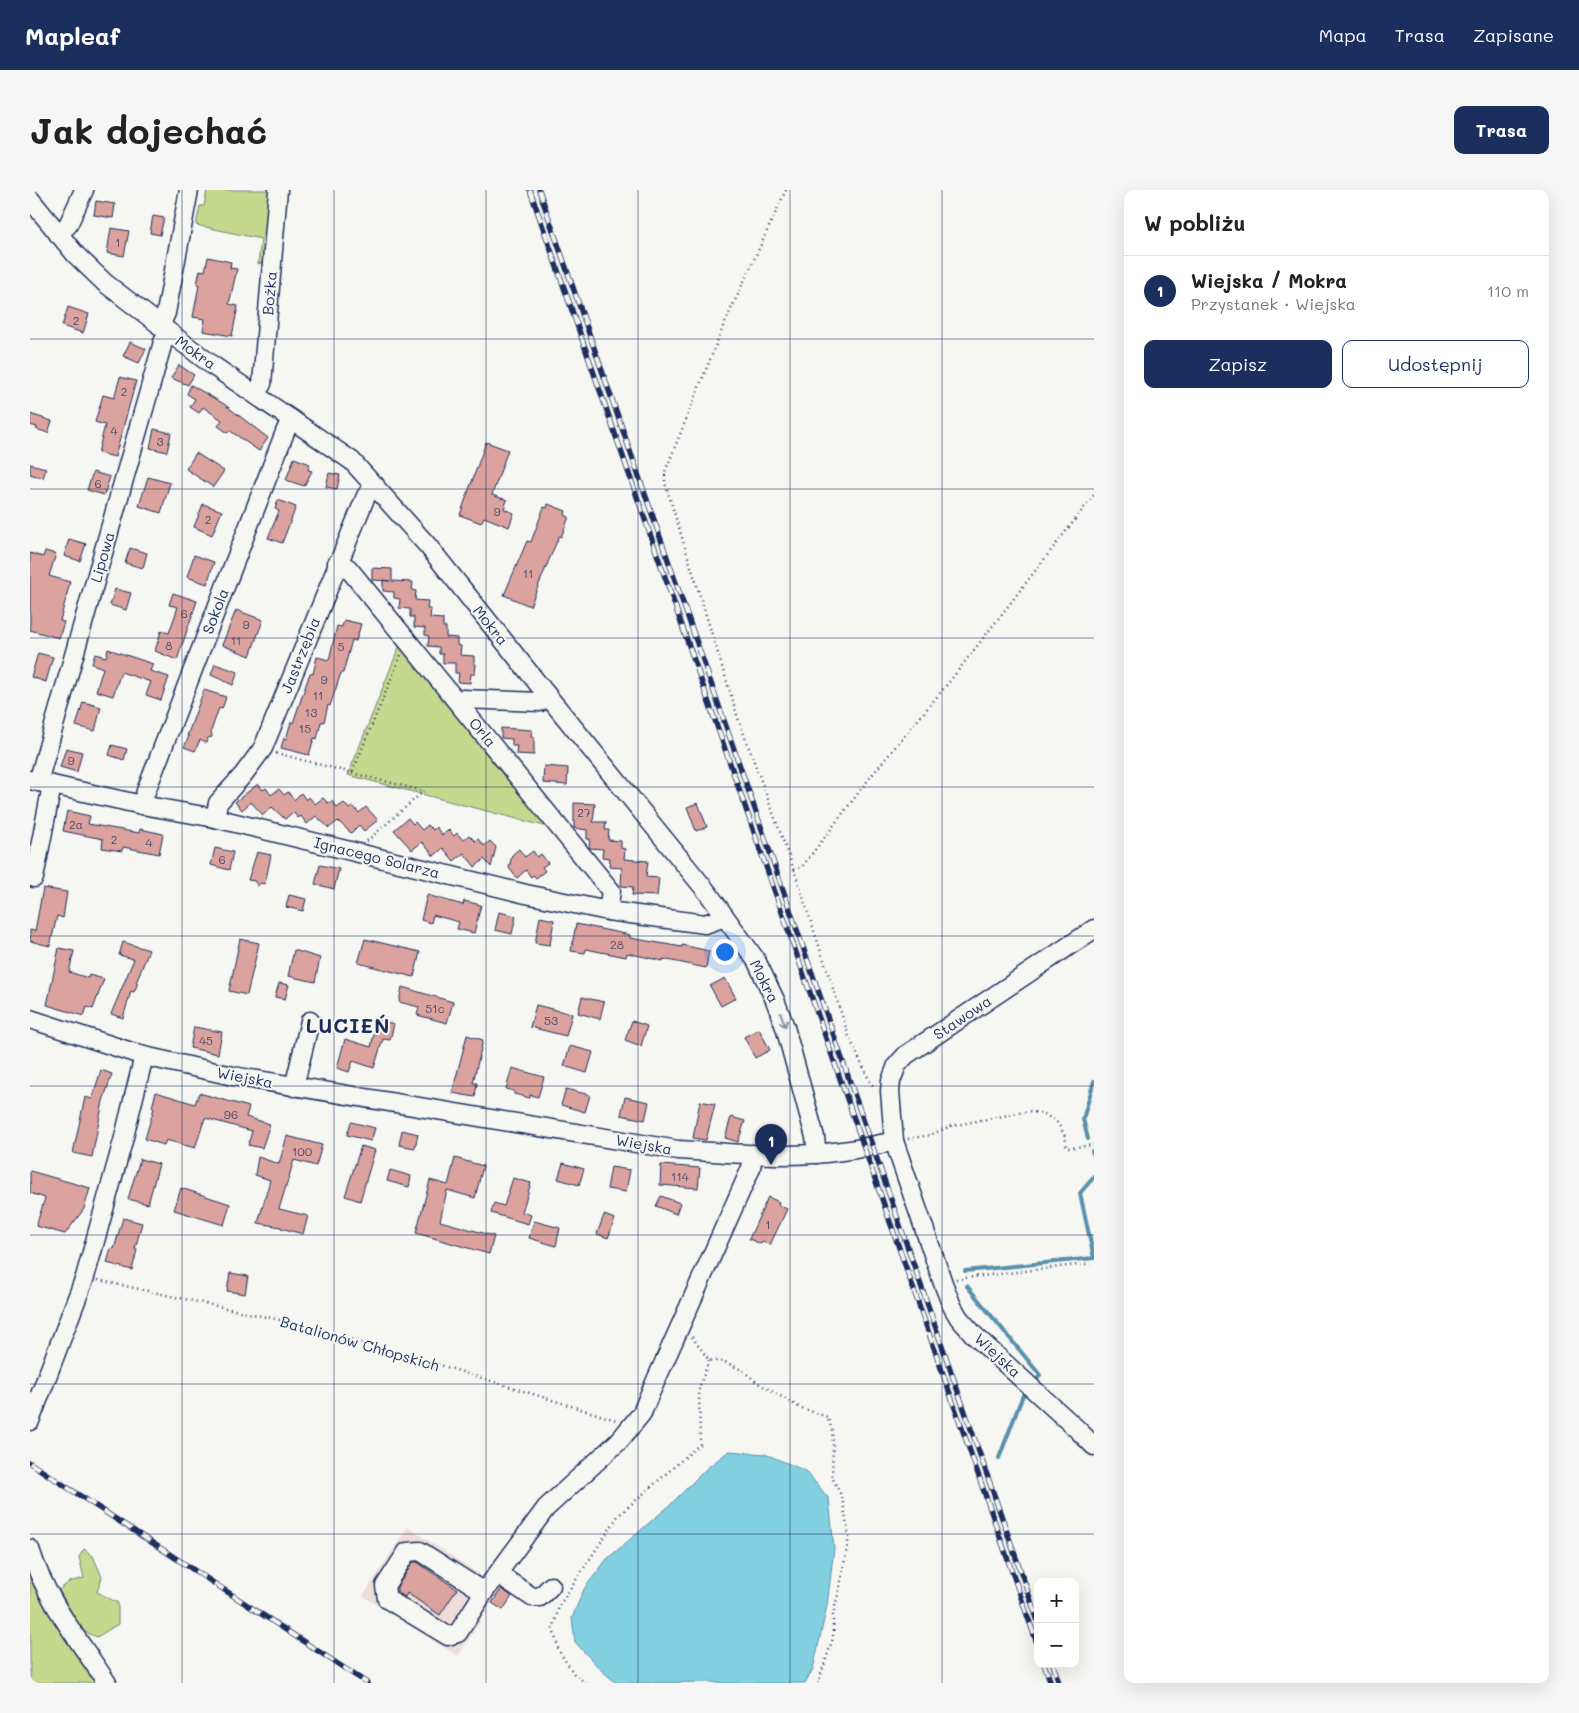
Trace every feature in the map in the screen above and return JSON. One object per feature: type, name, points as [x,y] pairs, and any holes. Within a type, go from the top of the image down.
[{"type":"street","points":[[58,234],[68,225],[84,190]]},
{"type":"street","name":"Lipowa","points":[[34,878],[40,782],[163,342],[166,313],[188,190]]},
{"type":"street","name":"Bożka","points":[[256,393],[262,384],[278,190]]},
{"type":"street","name":"Mokra","points":[[30,199],[76,255],[106,283],[212,364],[352,461],[428,546],[708,893],[756,960],[780,1013],[815,1136],[817,1154]]},
{"type":"street","name":"Sokola","points":[[142,805],[149,781],[285,432],[292,419]]},
{"type":"street","name":"Jastrzębia","points":[[215,818],[218,803],[243,775],[263,748],[366,496],[375,485]]},
{"type":"street","name":"Orla","points":[[338,563],[348,568],[611,891],[608,911]]},
{"type":"street","points":[[458,702],[462,699],[540,702],[547,695]]},
{"type":"street","name":"Ignacego Solarza","points":[[40,782],[142,805],[215,818],[526,894],[608,911],[705,924],[725,917]]},
{"type":"street","name":"Stawowa","points":[[894,1140],[890,1091],[893,1072],[906,1055],[1094,929]]},
{"type":"street","name":"Wiejska","points":[[30,1019],[144,1056],[233,1076],[678,1150],[753,1154],[817,1154],[864,1148],[894,1140],[943,1283],[959,1318],[1094,1446]]},
{"type":"street","points":[[294,1086],[310,1021]]},
{"type":"street","points":[[30,1422],[85,1277],[123,1141],[144,1056]]},
{"type":"street","points":[[551,1586],[540,1597],[532,1597],[494,1585],[420,1551],[407,1552],[385,1586],[387,1599],[448,1636],[458,1633],[494,1585],[546,1508],[619,1441],[642,1413],[751,1168],[753,1154]]},
{"type":"street","points":[[30,1549],[47,1593],[107,1683]]},
{"type":"path","points":[[786,190],[723,327],[665,472],[665,483],[738,718],[794,870],[849,1037],[871,1084],[879,1090],[890,1091]]},
{"type":"path","points":[[794,870],[802,866],[872,775],[956,674],[1094,495]]},
{"type":"path","points":[[352,773],[407,639]]},
{"type":"path","points":[[263,748],[274,753],[424,791],[360,846],[359,853]]},
{"type":"path","points":[[894,1140],[930,1134],[951,1126],[1029,1111],[1044,1114],[1058,1123],[1067,1148],[1094,1145]]},
{"type":"path","points":[[943,1283],[958,1278],[1094,1263]]},
{"type":"path","name":"Batalionów Chłopskich","points":[[85,1277],[280,1320],[405,1354],[623,1422],[630,1428]]},
{"type":"path","points":[[679,1328],[690,1333],[709,1360],[725,1362],[742,1370],[758,1383],[799,1407],[828,1417],[833,1443],[832,1477],[842,1497],[849,1537],[833,1615],[833,1638],[818,1683]]},
{"type":"path","points":[[586,1683],[574,1674],[559,1651],[554,1629],[559,1606],[618,1516],[700,1444],[699,1388],[709,1360]]},
{"type":"shaded area","points":[[408,1527],[501,1589],[458,1656],[363,1596]]},
{"type":"green space","points":[[207,190],[271,190],[264,262],[258,264],[261,239],[196,225],[200,206],[204,206]]},
{"type":"green space","points":[[401,642],[503,775],[510,777],[552,828],[348,775]]},
{"type":"green space","points":[[84,1549],[93,1556],[102,1577],[97,1592],[118,1603],[118,1624],[97,1637],[82,1631],[59,1590],[69,1582],[84,1578],[79,1557]]},
{"type":"green space","points":[[30,1576],[57,1624],[95,1683],[30,1683]]},
{"type":"water","points":[[729,1451],[765,1454],[806,1471],[829,1499],[834,1548],[827,1606],[813,1669],[805,1683],[616,1683],[575,1642],[572,1618],[584,1589],[607,1559],[669,1506],[707,1468]]},
{"type":"building","points":[[96,201],[115,204],[113,218],[94,215]]},
{"type":"building","points":[[153,216],[164,218],[160,235],[150,233]]},
{"type":"building","points":[[111,228],[129,231],[124,256],[107,253]]},
{"type":"building","points":[[208,257],[231,262],[230,268],[237,269],[229,304],[238,306],[232,336],[203,331],[205,319],[193,317],[200,270],[205,271]]},
{"type":"building","points":[[68,307],[89,314],[83,333],[62,326]]},
{"type":"building","points":[[130,342],[146,349],[139,363],[123,356]]},
{"type":"building","points":[[179,365],[194,375],[188,385],[171,378]]},
{"type":"building","points":[[120,377],[136,381],[115,457],[98,453],[105,425],[95,422],[103,395],[114,398]]},
{"type":"building","points":[[191,385],[224,404],[268,438],[259,451],[229,430],[228,433],[218,426],[222,420],[203,407],[199,413],[190,407],[195,399],[187,394]]},
{"type":"building","points":[[30,414],[52,421],[48,433],[30,425]]},
{"type":"building","points":[[154,429],[171,433],[167,452],[150,448]]},
{"type":"building","points":[[486,442],[508,450],[492,495],[507,500],[504,509],[514,513],[509,527],[484,517],[481,523],[460,515]]},
{"type":"building","points":[[196,453],[224,471],[213,487],[186,469]]},
{"type":"building","points":[[294,458],[310,464],[308,470],[312,471],[304,486],[286,480]]},
{"type":"building","points":[[30,464],[46,468],[43,478],[30,474]]},
{"type":"building","points":[[93,472],[110,477],[104,495],[87,490]]},
{"type":"building","points":[[329,473],[340,475],[337,489],[326,487]]},
{"type":"building","points":[[148,477],[170,483],[161,513],[139,506]]},
{"type":"building","points":[[278,500],[296,507],[282,543],[268,538],[279,511],[275,509]]},
{"type":"building","points":[[203,504],[222,511],[212,535],[194,527]]},
{"type":"building","points":[[548,504],[566,511],[565,515],[569,517],[561,537],[559,536],[530,606],[504,595],[527,541],[531,542],[544,507],[547,508]]},
{"type":"building","points":[[69,539],[86,544],[80,561],[64,556]]},
{"type":"building","points":[[130,548],[147,553],[143,568],[125,563]]},
{"type":"building","points":[[45,551],[56,554],[49,576],[70,582],[60,621],[64,622],[59,638],[30,630],[30,553],[43,557]]},
{"type":"building","points":[[194,555],[214,562],[207,584],[187,577]]},
{"type":"building","points":[[372,568],[392,569],[392,581],[413,582],[412,590],[416,591],[415,600],[428,601],[427,609],[431,609],[430,618],[443,619],[443,627],[446,627],[446,637],[457,638],[457,645],[461,646],[460,655],[474,656],[474,664],[476,664],[475,674],[471,674],[470,683],[458,682],[459,673],[455,673],[455,663],[443,663],[443,654],[439,654],[439,647],[428,646],[429,636],[425,635],[425,628],[414,627],[414,617],[410,617],[410,609],[399,608],[400,599],[394,598],[394,592],[383,591],[383,581],[372,580]]},
{"type":"building","points":[[115,589],[131,593],[126,610],[110,605]]},
{"type":"building","points":[[173,593],[197,601],[177,660],[155,651],[161,631],[169,633],[178,607],[169,605]]},
{"type":"building","points":[[236,610],[263,620],[250,656],[222,645]]},
{"type":"building","points":[[344,620],[361,624],[356,641],[352,640],[343,673],[341,673],[330,706],[328,705],[324,722],[321,722],[317,739],[314,738],[309,755],[281,748],[291,722],[293,723],[310,673],[313,674],[317,657],[329,660],[337,626],[342,627]]},
{"type":"building","points":[[108,649],[153,664],[150,671],[169,677],[161,700],[146,695],[151,682],[121,672],[113,696],[96,691],[103,668],[92,664],[95,654],[106,657]]},
{"type":"building","points":[[38,653],[53,657],[46,682],[31,677]]},
{"type":"building","points":[[215,664],[238,672],[233,685],[211,675]]},
{"type":"building","points":[[204,690],[226,697],[222,709],[219,708],[211,731],[212,737],[208,738],[206,743],[200,740],[195,751],[184,747]]},
{"type":"building","points":[[83,702],[101,707],[95,731],[76,726]]},
{"type":"building","points":[[501,728],[532,730],[531,737],[534,737],[534,755],[516,754],[517,746],[512,746],[512,739],[501,738]]},
{"type":"building","points":[[112,745],[127,749],[124,760],[109,755]]},
{"type":"building","points":[[66,748],[82,752],[77,772],[60,767]]},
{"type":"building","points":[[544,766],[568,768],[567,785],[543,783]]},
{"type":"building","points":[[258,784],[263,790],[266,788],[271,795],[279,789],[284,795],[288,792],[294,800],[301,793],[306,800],[309,797],[315,804],[323,798],[328,803],[332,801],[337,808],[344,803],[349,809],[353,806],[359,813],[366,807],[378,820],[364,831],[359,825],[351,833],[338,821],[329,828],[316,816],[307,824],[301,816],[298,818],[293,812],[285,819],[272,807],[263,815],[251,802],[242,810],[235,802]]},
{"type":"building","points":[[574,803],[595,804],[593,822],[606,822],[605,830],[609,830],[608,840],[621,841],[621,848],[625,849],[624,859],[648,861],[646,877],[659,878],[657,896],[632,895],[633,887],[621,886],[622,868],[609,867],[610,858],[602,857],[603,849],[589,848],[590,839],[587,839],[587,830],[574,828]]},
{"type":"building","points":[[698,803],[707,827],[696,831],[687,807]]},
{"type":"building","points":[[67,811],[90,816],[88,824],[139,833],[140,829],[163,834],[159,854],[123,847],[122,851],[102,848],[103,839],[63,831]]},
{"type":"building","points":[[408,818],[413,824],[415,822],[422,830],[428,825],[433,830],[436,827],[442,835],[449,830],[454,836],[457,833],[463,840],[469,835],[475,841],[478,839],[484,846],[490,841],[496,847],[491,867],[484,859],[475,867],[464,853],[454,861],[443,848],[434,856],[422,842],[412,850],[394,830]]},
{"type":"building","points":[[215,848],[233,852],[229,870],[211,865]]},
{"type":"building","points":[[519,849],[525,857],[533,851],[537,857],[541,854],[548,863],[542,867],[545,871],[536,878],[533,875],[531,877],[526,870],[517,878],[509,868],[512,855]]},
{"type":"building","points":[[257,852],[271,855],[265,884],[261,883],[257,886],[255,881],[248,880]]},
{"type":"building","points":[[320,865],[339,869],[334,889],[315,884]]},
{"type":"building","points":[[43,888],[67,892],[63,918],[57,916],[50,946],[30,941],[30,930],[35,931]]},
{"type":"building","points":[[289,895],[306,899],[303,911],[286,907]]},
{"type":"building","points":[[427,895],[463,905],[464,901],[481,905],[474,933],[457,929],[459,922],[433,915],[431,923],[421,920]]},
{"type":"building","points":[[499,912],[516,916],[512,934],[495,930]]},
{"type":"building","points":[[540,917],[554,920],[550,945],[535,943]]},
{"type":"building","points":[[576,924],[630,935],[630,938],[682,947],[682,945],[709,951],[706,968],[627,953],[626,957],[586,949],[585,953],[571,951]]},
{"type":"building","points":[[240,939],[259,943],[247,995],[229,991]]},
{"type":"building","points":[[365,939],[420,952],[414,977],[358,963]]},
{"type":"building","points":[[123,942],[149,950],[136,983],[138,983],[134,992],[131,991],[123,1018],[111,1014],[134,959],[119,955]]},
{"type":"building","points":[[59,948],[74,951],[69,972],[88,978],[89,975],[104,979],[93,1009],[87,1007],[84,1016],[47,1005]]},
{"type":"building","points":[[294,950],[320,958],[315,982],[288,976]]},
{"type":"building","points":[[725,978],[736,998],[721,1006],[710,986]]},
{"type":"building","points":[[279,983],[289,985],[285,999],[275,997]]},
{"type":"building","points":[[402,987],[453,1002],[447,1023],[417,1015],[419,1007],[399,1002]]},
{"type":"building","points":[[582,997],[604,1002],[600,1019],[578,1013]]},
{"type":"building","points":[[536,1005],[572,1014],[566,1036],[530,1027]]},
{"type":"building","points":[[377,1020],[394,1024],[390,1040],[383,1039],[374,1068],[353,1061],[349,1072],[337,1068],[345,1039],[371,1047]]},
{"type":"building","points":[[632,1021],[647,1026],[641,1046],[625,1040]]},
{"type":"building","points":[[194,1027],[222,1032],[218,1054],[190,1048]]},
{"type":"building","points":[[759,1029],[770,1050],[755,1058],[744,1037]]},
{"type":"building","points":[[467,1035],[483,1040],[473,1083],[477,1083],[475,1097],[452,1093]]},
{"type":"building","points":[[570,1046],[593,1052],[587,1073],[564,1066]]},
{"type":"building","points":[[512,1068],[544,1077],[538,1097],[530,1095],[530,1098],[514,1094],[514,1091],[506,1089]]},
{"type":"building","points":[[101,1070],[112,1074],[103,1101],[92,1157],[73,1153],[85,1097],[92,1099]]},
{"type":"building","points":[[566,1089],[590,1095],[585,1112],[561,1105]]},
{"type":"building","points":[[156,1092],[195,1104],[199,1093],[249,1107],[246,1117],[270,1124],[262,1148],[248,1145],[252,1131],[205,1118],[195,1148],[166,1140],[164,1145],[145,1139],[154,1108],[152,1107]]},
{"type":"building","points":[[625,1097],[649,1102],[645,1120],[621,1115]]},
{"type":"building","points":[[700,1101],[715,1104],[706,1140],[693,1138]]},
{"type":"building","points":[[731,1117],[745,1121],[738,1142],[725,1138]]},
{"type":"building","points":[[351,1122],[375,1128],[371,1141],[347,1135]]},
{"type":"building","points":[[402,1130],[418,1134],[415,1148],[399,1145]]},
{"type":"building","points":[[287,1136],[322,1145],[316,1166],[294,1160],[279,1209],[308,1216],[303,1234],[281,1227],[258,1223],[270,1180],[255,1175],[258,1157],[279,1164]]},
{"type":"building","points":[[361,1146],[375,1150],[360,1201],[345,1196]]},
{"type":"building","points":[[455,1158],[483,1166],[475,1198],[447,1190],[440,1221],[494,1236],[489,1254],[416,1233],[430,1180],[448,1185]]},
{"type":"building","points":[[140,1159],[159,1164],[148,1204],[128,1199]]},
{"type":"building","points":[[563,1163],[584,1169],[579,1185],[558,1179]]},
{"type":"building","points":[[661,1165],[700,1168],[698,1188],[660,1185]]},
{"type":"building","points":[[611,1167],[630,1170],[626,1192],[607,1189]]},
{"type":"building","points":[[390,1170],[411,1176],[409,1187],[387,1181]]},
{"type":"building","points":[[30,1171],[90,1188],[84,1209],[65,1234],[36,1226],[45,1198],[30,1193]]},
{"type":"building","points":[[513,1178],[531,1183],[522,1212],[531,1215],[528,1224],[491,1213],[494,1203],[504,1206]]},
{"type":"building","points":[[181,1188],[230,1204],[224,1225],[174,1210]]},
{"type":"building","points":[[661,1196],[680,1203],[676,1214],[656,1206]]},
{"type":"building","points":[[768,1197],[779,1202],[778,1205],[787,1209],[770,1245],[762,1241],[761,1244],[749,1239]]},
{"type":"building","points":[[604,1215],[615,1219],[608,1238],[597,1234]]},
{"type":"building","points":[[123,1218],[142,1223],[132,1270],[107,1263],[111,1248],[114,1249]]},
{"type":"building","points":[[534,1221],[560,1228],[556,1246],[529,1238]]},
{"type":"building","points":[[230,1273],[248,1276],[245,1294],[227,1291]]},
{"type":"building","points":[[413,1562],[417,1562],[457,1589],[440,1615],[407,1593],[405,1597],[397,1592],[397,1587]]},
{"type":"building","points":[[501,1589],[512,1596],[503,1610],[492,1603]]},
{"type":"waterway","points":[[1088,1139],[1083,1119],[1094,1081]]},
{"type":"waterway","points":[[1092,1151],[1094,1155]]},
{"type":"waterway","points":[[965,1271],[1094,1258],[1080,1193],[1094,1177]]},
{"type":"waterway","points":[[967,1286],[1040,1375],[1038,1378]]},
{"type":"waterway","points":[[999,1458],[1023,1395]]},
{"type":"railway","points":[[530,190],[1034,1635]]},
{"type":"railway","points":[[539,190],[1034,1610]]},
{"type":"railway","points":[[30,1463],[367,1683]]},
{"type":"railway","points":[[1045,1668],[1051,1683]]},
{"type":"railway","points":[[1054,1668],[1059,1683]]},
{"type":"place","name":"Wiejska / Mokra","points":[[771,1165]]},
{"type":"district","name":"LUCIEŃ","points":[[348,1025]]}]
